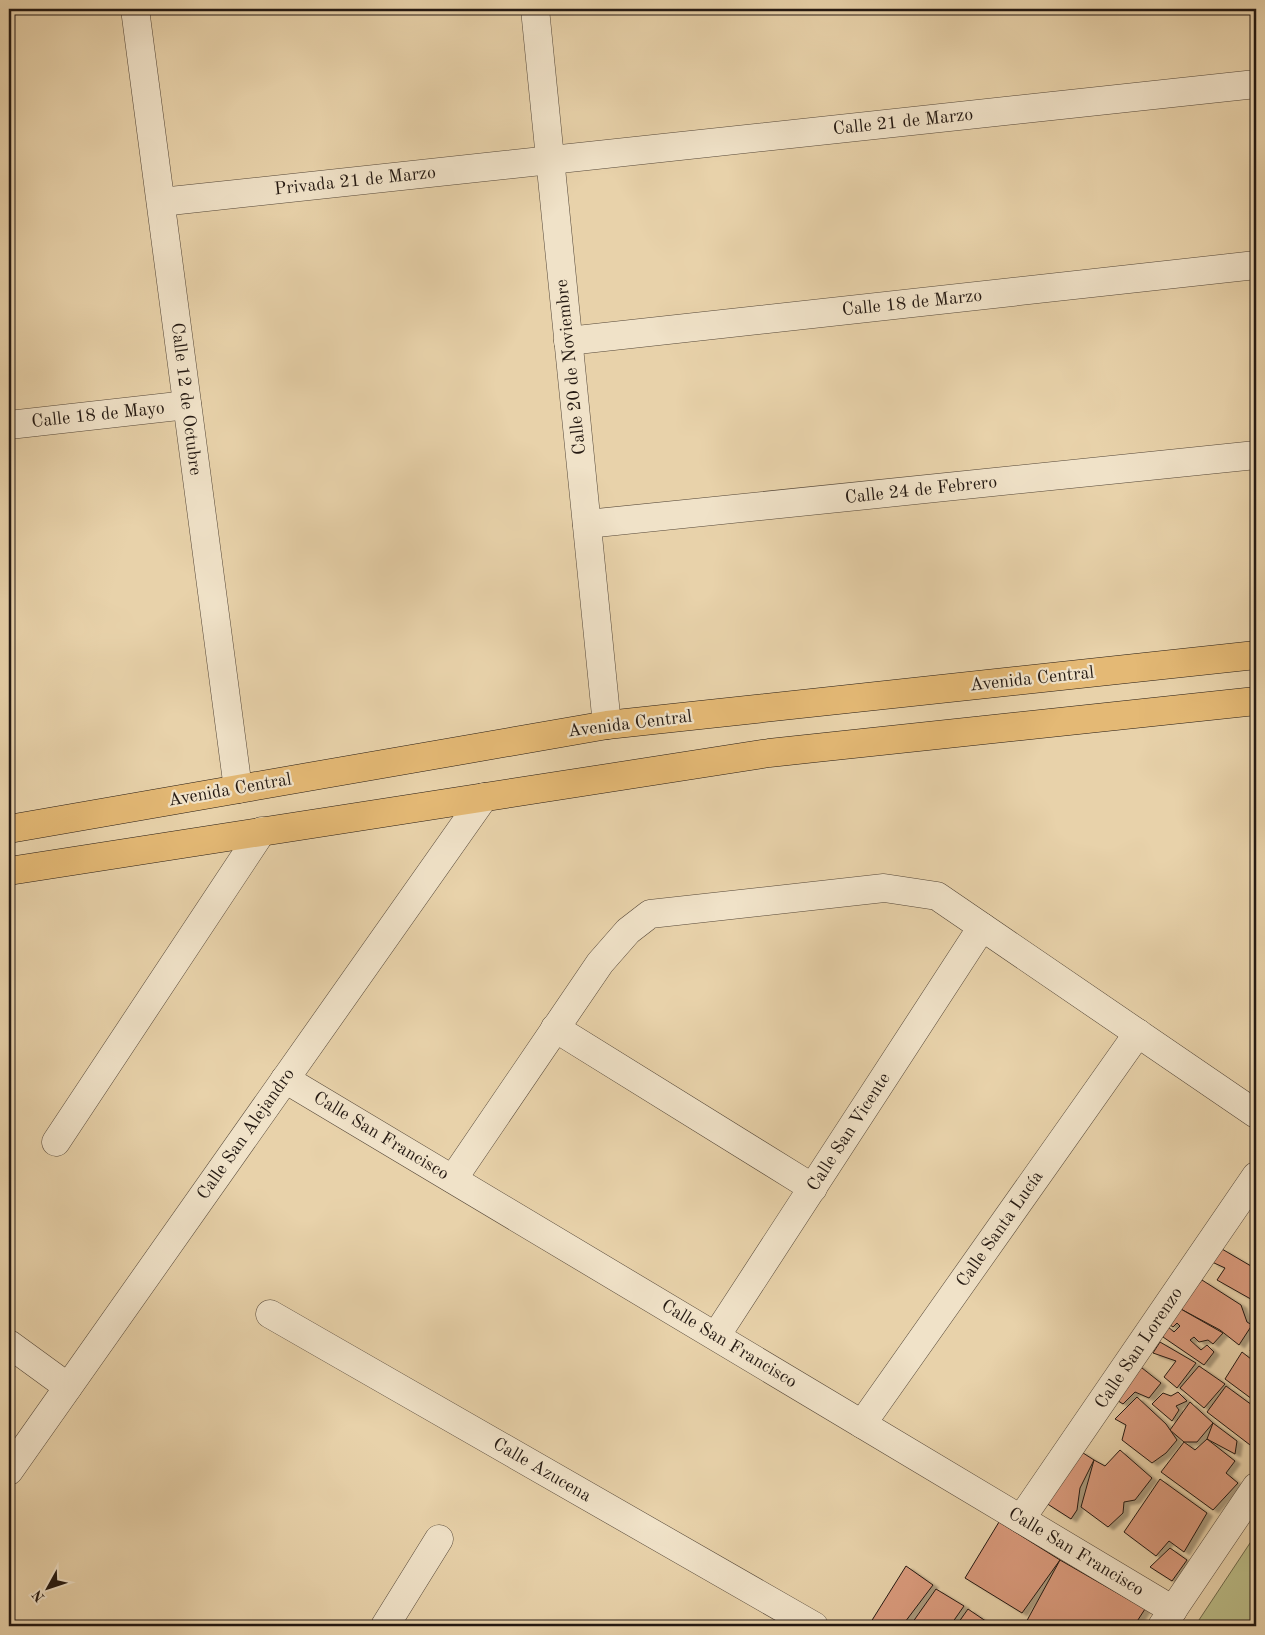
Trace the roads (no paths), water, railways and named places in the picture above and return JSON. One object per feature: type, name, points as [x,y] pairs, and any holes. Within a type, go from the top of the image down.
[{"type":"main road","name":"Avenida Central","points":[[9,829],[607,725],[1256,655]]},
{"type":"main road","points":[[9,871],[768,753],[1256,701]]},
{"type":"street","name":"Calle 12 de Octubre","points":[[135,9],[238,789]]},
{"type":"street","name":"Calle 20 de Noviembre","points":[[535,9],[607,725]]},
{"type":"street","name":"Calle 21 de Marzo","points":[[550,160],[1256,84]]},
{"type":"street","name":"Privada 21 de Marzo","points":[[161,202],[550,160]]},
{"type":"street","name":"Calle 18 de Marzo","points":[[568,341],[1256,265]]},
{"type":"street","name":"Calle 18 de Mayo","points":[[9,425],[187,405]]},
{"type":"street","name":"Calle 24 de Febrero","points":[[587,524],[1256,455]]},
{"type":"street","name":"Calle San Alejandro","points":[[9,1471],[484,797]]},
{"type":"street","points":[[56,1142],[262,831]]},
{"type":"street","points":[[453,1179],[600,963],[628,931],[650,914],[884,888],[937,896],[1256,1114]]},
{"type":"street","name":"Calle San Vicente","points":[[716,1336],[982,927]]},
{"type":"street","points":[[555,1028],[813,1188]]},
{"type":"street","name":"Calle Santa Lucía","points":[[862,1424],[1138,1033]]},
{"type":"street","name":"Calle San Francisco","points":[[285,1079],[1021,1519],[1167,1618]]},
{"type":"street","name":"Calle San Lorenzo","points":[[1021,1519],[1256,1176]]},
{"type":"street","name":"Calle Azucena","points":[[270,1314],[814,1626]]},
{"type":"street","points":[[9,1344],[68,1386]]},
{"type":"street","points":[[1167,1618],[1256,1487]]},
{"type":"street","points":[[385,1626],[439,1539]]}]
